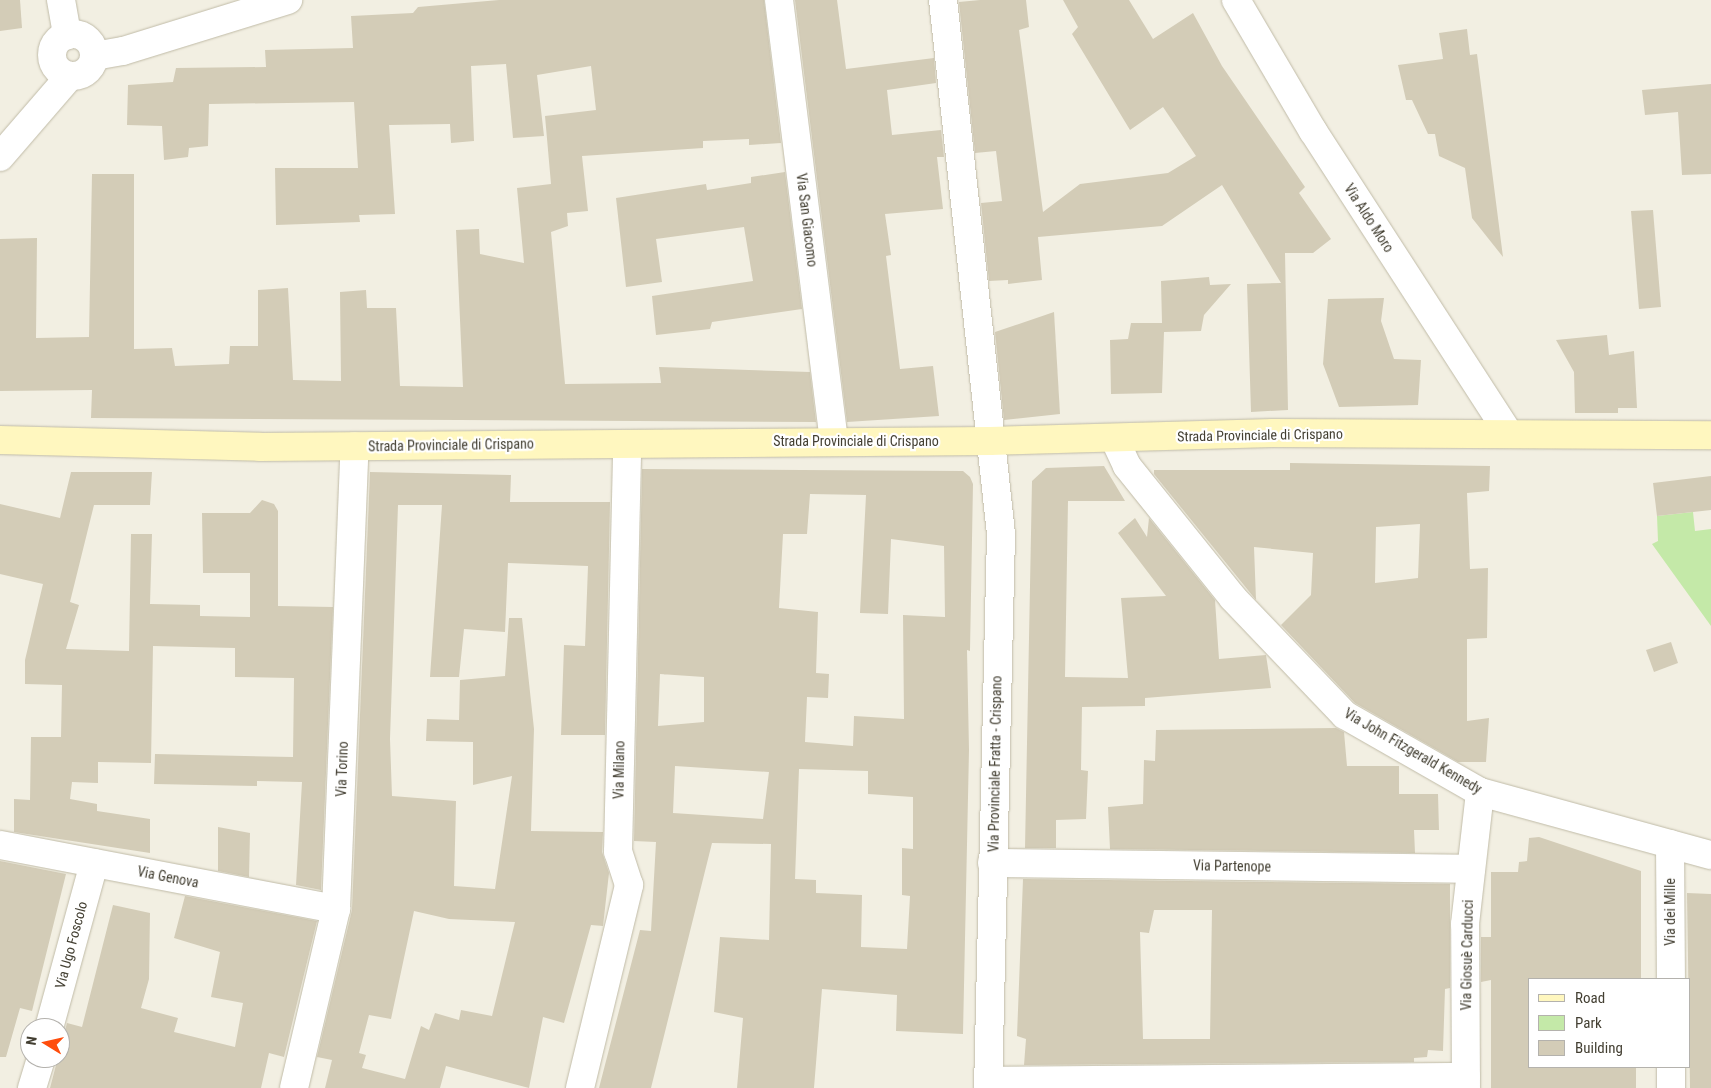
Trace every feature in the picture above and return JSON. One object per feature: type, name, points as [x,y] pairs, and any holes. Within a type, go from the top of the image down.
[{"type":"street","points":[[61,0],[67,35]]},
{"type":"street","points":[[94,56],[123,51],[288,0]]},
{"type":"street","name":"Via San Giacomo","points":[[779,0],[834,440]]},
{"type":"street","name":"Via Provinciale Fratta - Crispano","points":[[944,0],[1001,534],[988,1084]]},
{"type":"street","name":"Via Aldo Moro","points":[[1236,0],[1313,131],[1508,432]]},
{"type":"street","points":[[0,157],[70,76],[89,69],[94,56],[86,38],[67,35],[57,43],[53,55],[57,68],[70,76]]},
{"type":"street","name":"Strada Provinciale di Crispano","points":[[0,440],[355,446],[834,440],[990,441],[1508,432],[1711,435]]},
{"type":"street","name":"Via John Fitzgerald Kennedy","points":[[1114,438],[1127,466],[1233,598],[1345,715],[1480,792],[1711,855]]},
{"type":"street","name":"Via Milano","points":[[580,1088],[629,885],[618,852],[627,444]]},
{"type":"street","name":"Via Torino","points":[[294,1088],[336,908],[355,446]]},
{"type":"street","name":"Via Giosuè Carducci","points":[[1466,1083],[1465,924],[1480,792]]},
{"type":"street","name":"Via dei Mille","points":[[1670,844],[1671,978]]},
{"type":"street","name":"Via Genova","points":[[0,845],[336,908]]},
{"type":"street","name":"Via Ugo Foscolo","points":[[52,1018],[94,863]]},
{"type":"street","name":"Via Partenope","points":[[992,863],[1471,869]]},
{"type":"street","points":[[32,1088],[37,1068]]},
{"type":"street","points":[[1671,1068],[1671,1088]]},
{"type":"street","points":[[988,1084],[1466,1083]]},
{"type":"green space","points":[[1693,512],[1695,531],[1711,529],[1711,626],[1652,544],[1658,541],[1657,516]]},
{"type":"building","points":[[0,0],[20,0],[22,28],[0,31]]},
{"type":"building","points":[[499,0],[764,0],[781,143],[749,145],[749,139],[703,141],[703,148],[582,156],[588,211],[567,213],[568,226],[551,232],[565,384],[661,383],[659,367],[810,372],[816,422],[91,418],[92,390],[0,391],[0,239],[37,238],[36,338],[89,337],[92,174],[134,174],[134,349],[172,348],[175,366],[229,364],[230,346],[258,346],[258,290],[288,288],[293,380],[341,381],[340,292],[366,290],[367,308],[396,308],[400,386],[463,387],[456,230],[479,229],[480,254],[524,263],[517,188],[551,184],[545,116],[596,110],[591,66],[537,75],[544,136],[513,138],[506,64],[471,66],[474,141],[451,143],[450,124],[389,125],[395,214],[359,215],[360,222],[276,225],[275,168],[358,168],[354,102],[209,104],[208,146],[189,148],[188,157],[164,160],[162,126],[127,125],[128,85],[173,82],[176,68],[266,67],[265,50],[353,48],[351,16],[413,13],[418,7]]},
{"type":"building","points":[[795,0],[837,0],[846,69],[934,58],[936,83],[887,90],[892,135],[941,130],[944,157],[937,157],[943,209],[885,214],[891,255],[886,256],[900,369],[933,366],[939,416],[847,422]]},
{"type":"building","points":[[1026,0],[1029,27],[1019,30],[1043,212],[1080,184],[1168,173],[1196,156],[1163,107],[1130,130],[1072,34],[1078,27],[1063,0],[1129,0],[1153,39],[1193,13],[1222,66],[1305,187],[1299,193],[1331,239],[1313,253],[1285,253],[1288,410],[1251,412],[1247,284],[1281,283],[1222,185],[1162,226],[1038,237],[1042,280],[1008,284],[1008,280],[989,281],[981,203],[1002,201],[996,151],[975,153],[959,2]]},
{"type":"building","points":[[1467,29],[1470,55],[1477,54],[1503,257],[1472,218],[1465,168],[1439,156],[1435,134],[1428,134],[1412,100],[1406,100],[1398,65],[1443,59],[1439,33]]},
{"type":"building","points":[[1711,84],[1711,174],[1682,175],[1678,112],[1645,115],[1642,90]]},
{"type":"building","points":[[785,172],[802,309],[712,322],[710,329],[656,335],[652,296],[753,281],[744,227],[656,239],[662,282],[626,287],[616,198],[706,184],[707,190],[751,183],[751,177]]},
{"type":"building","points":[[1653,210],[1661,307],[1639,309],[1631,211]]},
{"type":"building","points":[[1209,277],[1210,285],[1231,284],[1204,315],[1201,331],[1164,332],[1162,393],[1111,394],[1110,340],[1128,339],[1131,323],[1162,323],[1161,281]]},
{"type":"building","points":[[1384,298],[1381,321],[1394,359],[1421,360],[1418,405],[1339,407],[1323,364],[1328,299]]},
{"type":"building","points":[[1054,312],[1060,414],[1004,420],[995,332]]},
{"type":"building","points":[[1607,335],[1609,355],[1634,351],[1637,408],[1618,408],[1618,413],[1575,413],[1574,372],[1556,340]]},
{"type":"building","points":[[1290,463],[1490,466],[1489,491],[1467,493],[1470,569],[1488,568],[1487,638],[1467,639],[1467,721],[1489,718],[1486,762],[1458,762],[1355,703],[1281,625],[1311,595],[1313,553],[1254,547],[1256,600],[1154,474],[1154,470],[1290,470]],"holes":[[[1420,524],[1418,578],[1375,583],[1376,527]]]},
{"type":"building","points":[[1104,466],[1125,501],[1068,501],[1065,677],[1128,678],[1121,598],[1166,596],[1118,533],[1135,518],[1147,537],[1149,518],[1215,600],[1219,659],[1266,655],[1271,688],[1145,698],[1145,706],[1082,707],[1081,770],[1088,771],[1086,819],[1056,820],[1056,848],[1025,848],[1032,481],[1046,468]]},
{"type":"building","points":[[642,469],[963,471],[970,477],[973,484],[970,651],[967,650],[969,750],[963,1034],[896,1031],[897,995],[822,989],[814,1088],[737,1088],[743,1018],[714,1012],[720,937],[769,940],[771,844],[712,843],[651,1088],[599,1088],[640,930],[651,931],[656,842],[634,841]],"holes":[[[810,494],[866,495],[860,613],[888,614],[891,539],[944,546],[945,617],[903,615],[904,719],[854,716],[853,746],[805,742],[807,697],[828,698],[829,674],[816,673],[818,612],[779,608],[783,534],[807,534]],[[660,674],[704,677],[704,722],[658,726]],[[675,766],[769,772],[763,819],[673,813]],[[799,769],[868,771],[868,794],[913,797],[913,849],[902,848],[902,895],[910,896],[907,949],[861,947],[862,895],[816,893],[816,880],[795,879]]]},
{"type":"building","points":[[71,472],[152,472],[150,505],[94,505],[70,602],[79,605],[66,649],[129,651],[131,534],[152,534],[150,604],[200,605],[200,616],[250,617],[250,573],[203,573],[202,513],[250,513],[262,500],[274,504],[278,511],[278,606],[333,607],[321,890],[296,885],[302,782],[257,781],[257,786],[154,784],[155,754],[293,757],[294,678],[235,677],[235,648],[153,646],[151,763],[98,762],[98,783],[72,782],[70,799],[97,804],[97,811],[150,819],[150,853],[14,832],[14,799],[30,800],[31,737],[61,737],[62,685],[25,684],[25,660],[43,584],[0,574],[0,504],[60,518]]},
{"type":"building","points":[[370,472],[511,475],[510,502],[610,502],[605,735],[561,735],[564,645],[585,646],[588,566],[508,563],[505,632],[464,629],[459,677],[430,677],[442,505],[398,505],[390,739],[392,796],[456,801],[454,886],[495,889],[512,776],[473,785],[473,742],[426,741],[427,719],[459,720],[460,680],[505,676],[509,618],[522,618],[534,729],[531,831],[603,832],[602,852],[609,873],[603,926],[591,925],[564,1023],[543,1017],[529,1088],[446,1066],[440,1088],[325,1088],[332,1060],[317,1057],[352,910]],"holes":[[[414,911],[449,919],[515,922],[492,1016],[461,1010],[459,1020],[435,1013],[429,1030],[421,1026],[405,1079],[362,1068],[366,1055],[359,1053],[369,1015],[391,1019]]]},
{"type":"building","points":[[1711,476],[1711,510],[1657,516],[1653,483]]},
{"type":"building","points":[[1671,642],[1678,663],[1654,672],[1646,650]]},
{"type":"building","points":[[1336,728],[1344,732],[1347,766],[1399,766],[1399,794],[1438,794],[1439,830],[1414,830],[1415,853],[1110,849],[1108,807],[1143,804],[1144,760],[1155,761],[1156,730]]},
{"type":"building","points":[[218,827],[250,833],[249,877],[218,871]]},
{"type":"building","points":[[1539,837],[1641,871],[1641,978],[1528,978],[1528,1068],[1636,1068],[1636,1088],[1491,1088],[1491,980],[1481,982],[1481,937],[1491,937],[1491,872],[1518,872],[1519,862],[1527,861],[1529,838]]},
{"type":"building","points":[[0,861],[66,874],[32,1011],[20,1008],[6,1057],[0,1057]]},
{"type":"building","points":[[1023,879],[1450,884],[1450,988],[1445,989],[1443,1051],[1428,1050],[1427,1057],[1414,1058],[1414,1062],[1024,1065],[1026,1039],[1017,1036]],"holes":[[[1154,910],[1212,910],[1210,1039],[1143,1039],[1140,932],[1149,933]]]},
{"type":"building","points":[[1687,893],[1711,894],[1711,1088],[1690,1088],[1691,978],[1688,978]]},
{"type":"building","points":[[185,896],[317,921],[284,1057],[269,1053],[261,1088],[50,1088],[55,1068],[70,1068],[70,1024],[82,1027],[113,905],[150,913],[149,979],[141,1008],[178,1018],[174,1032],[235,1047],[243,1003],[211,997],[220,952],[174,938]]}]
